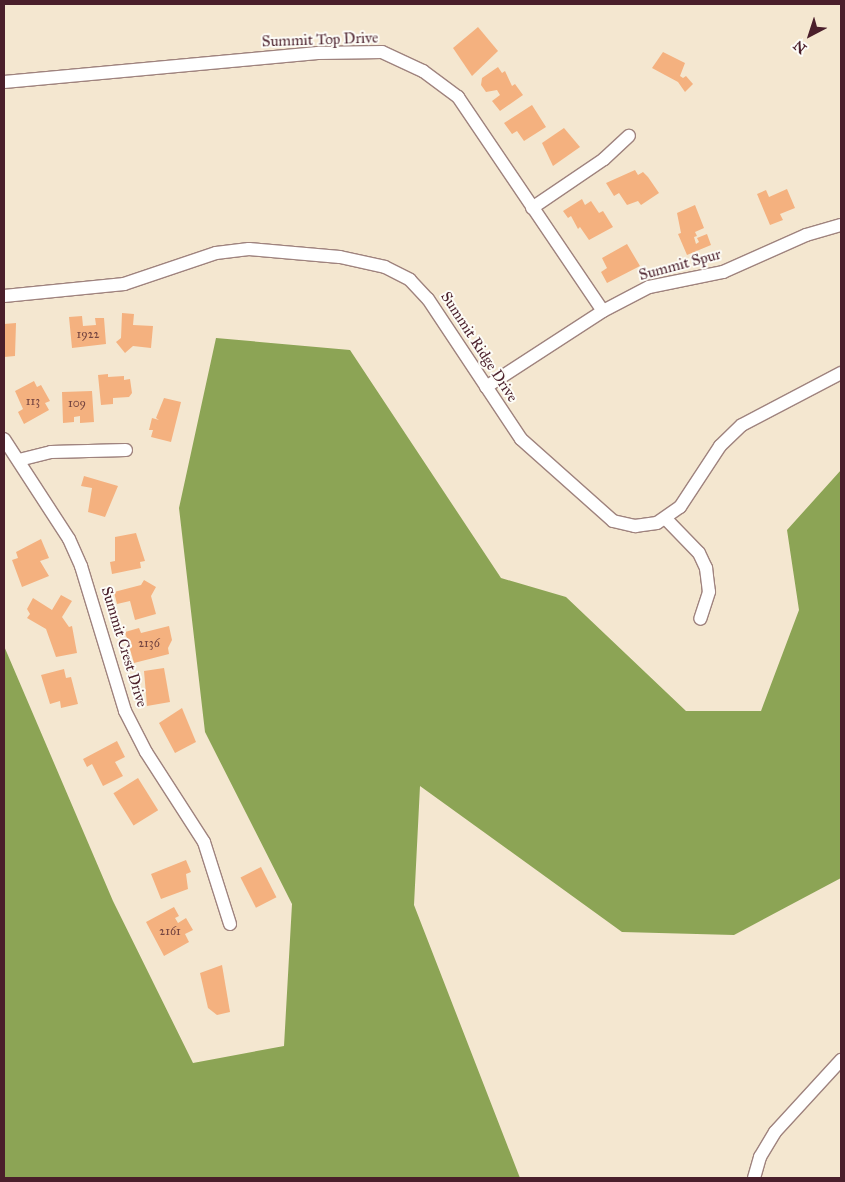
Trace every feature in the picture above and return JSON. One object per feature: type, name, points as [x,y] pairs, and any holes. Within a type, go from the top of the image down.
[{"type":"street","name":"Summit Top Drive","points":[[4,82],[308,54],[382,52],[422,71],[458,97],[604,311]]},
{"type":"street","points":[[532,208],[604,158],[629,136]]},
{"type":"street","name":"Summit Spur","points":[[486,387],[604,311],[649,287],[722,272],[806,235],[841,225]]},
{"type":"street","name":"Summit Ridge Drive","points":[[4,296],[124,284],[216,253],[249,249],[371,262],[398,273],[420,289],[522,439],[613,521],[635,526],[666,519]]},
{"type":"street","points":[[700,619],[709,592],[706,568],[699,553],[666,519],[680,507],[720,446],[742,426],[841,373]]},
{"type":"street","name":"Summit Crest Drive","points":[[4,439],[69,539],[83,573],[125,711],[146,752],[204,842],[213,863],[230,924]]},
{"type":"street","points":[[19,460],[52,452],[126,450]]},
{"type":"street","points":[[754,1178],[760,1157],[776,1132],[841,1060]]},
{"type":"green space","points":[[216,338],[350,350],[501,578],[566,597],[686,711],[761,711],[799,610],[787,530],[841,470],[841,878],[734,935],[622,932],[420,786],[414,905],[520,1178],[4,1178],[4,646],[113,901],[193,1063],[284,1046],[292,904],[205,732],[179,508]]},
{"type":"building","points":[[478,27],[498,51],[472,76],[453,48]]},
{"type":"building","points":[[663,52],[685,63],[680,76],[683,78],[686,76],[693,84],[685,92],[678,82],[652,68]]},
{"type":"building","points":[[498,67],[502,73],[505,71],[512,86],[515,84],[523,95],[500,111],[492,101],[500,95],[497,90],[486,92],[481,85],[482,78]]},
{"type":"building","points":[[532,105],[546,127],[524,141],[517,131],[512,134],[504,123]]},
{"type":"building","points":[[564,128],[580,147],[553,166],[542,143]]},
{"type":"building","points":[[635,170],[638,175],[643,172],[659,193],[641,205],[638,201],[627,205],[619,193],[614,196],[606,183]]},
{"type":"building","points":[[787,189],[795,208],[780,214],[783,220],[770,225],[757,194],[766,190],[769,197]]},
{"type":"building","points":[[582,199],[585,205],[591,201],[599,213],[603,211],[613,227],[589,240],[580,227],[578,229],[571,216],[568,218],[563,211]]},
{"type":"building","points":[[695,205],[704,228],[695,232],[697,236],[694,237],[696,244],[699,242],[697,238],[707,234],[711,245],[687,255],[678,234],[681,233],[677,213]]},
{"type":"building","points":[[627,244],[640,266],[607,283],[601,272],[607,268],[602,258]]},
{"type":"building","points":[[122,313],[134,314],[133,325],[153,326],[151,348],[133,346],[125,353],[116,342],[121,338]]},
{"type":"building","points":[[82,316],[83,326],[96,325],[95,318],[104,318],[106,344],[72,348],[69,317]]},
{"type":"building","points":[[16,323],[15,356],[4,357],[4,324]]},
{"type":"building","points":[[108,374],[108,377],[124,376],[124,380],[130,379],[132,393],[129,397],[113,398],[113,404],[101,405],[98,375]]},
{"type":"building","points":[[34,381],[37,387],[41,385],[50,401],[45,403],[49,410],[24,424],[18,412],[23,409],[15,391]]},
{"type":"building","points":[[92,391],[94,422],[80,423],[80,416],[74,417],[74,422],[63,423],[62,392]]},
{"type":"building","points":[[164,398],[181,402],[171,442],[151,437],[153,430],[149,430],[152,418],[159,420],[156,418]]},
{"type":"building","points":[[84,476],[118,486],[105,517],[88,512],[92,488],[81,486]]},
{"type":"building","points":[[136,533],[145,561],[140,562],[141,568],[112,574],[110,562],[115,561],[115,537]]},
{"type":"building","points":[[41,539],[49,558],[40,561],[49,576],[22,587],[12,560],[18,558],[16,552]]},
{"type":"building","points":[[144,580],[156,587],[151,596],[156,614],[135,620],[130,601],[117,604],[114,592],[141,585]]},
{"type":"building","points":[[61,595],[72,601],[62,617],[69,627],[72,626],[77,653],[56,657],[46,629],[27,618],[30,614],[27,609],[33,598],[52,610]]},
{"type":"building","points":[[169,626],[172,640],[168,648],[169,654],[134,663],[125,632],[139,628],[141,633]]},
{"type":"building","points":[[164,668],[170,702],[147,706],[144,671]]},
{"type":"building","points":[[64,669],[66,678],[71,677],[78,704],[61,708],[60,701],[50,704],[41,675]]},
{"type":"building","points":[[182,708],[196,742],[175,753],[159,723]]},
{"type":"building","points":[[117,741],[125,757],[115,762],[123,776],[103,786],[92,764],[87,767],[83,759]]},
{"type":"building","points":[[138,778],[158,810],[134,826],[113,793]]},
{"type":"building","points":[[186,860],[191,872],[186,874],[188,889],[161,899],[151,874]]},
{"type":"building","points":[[261,867],[276,897],[256,908],[241,877]]},
{"type":"building","points":[[174,907],[179,916],[175,918],[178,923],[186,918],[193,930],[185,934],[189,942],[164,956],[146,922]]},
{"type":"building","points":[[222,965],[230,1012],[217,1015],[208,1008],[200,973]]}]
